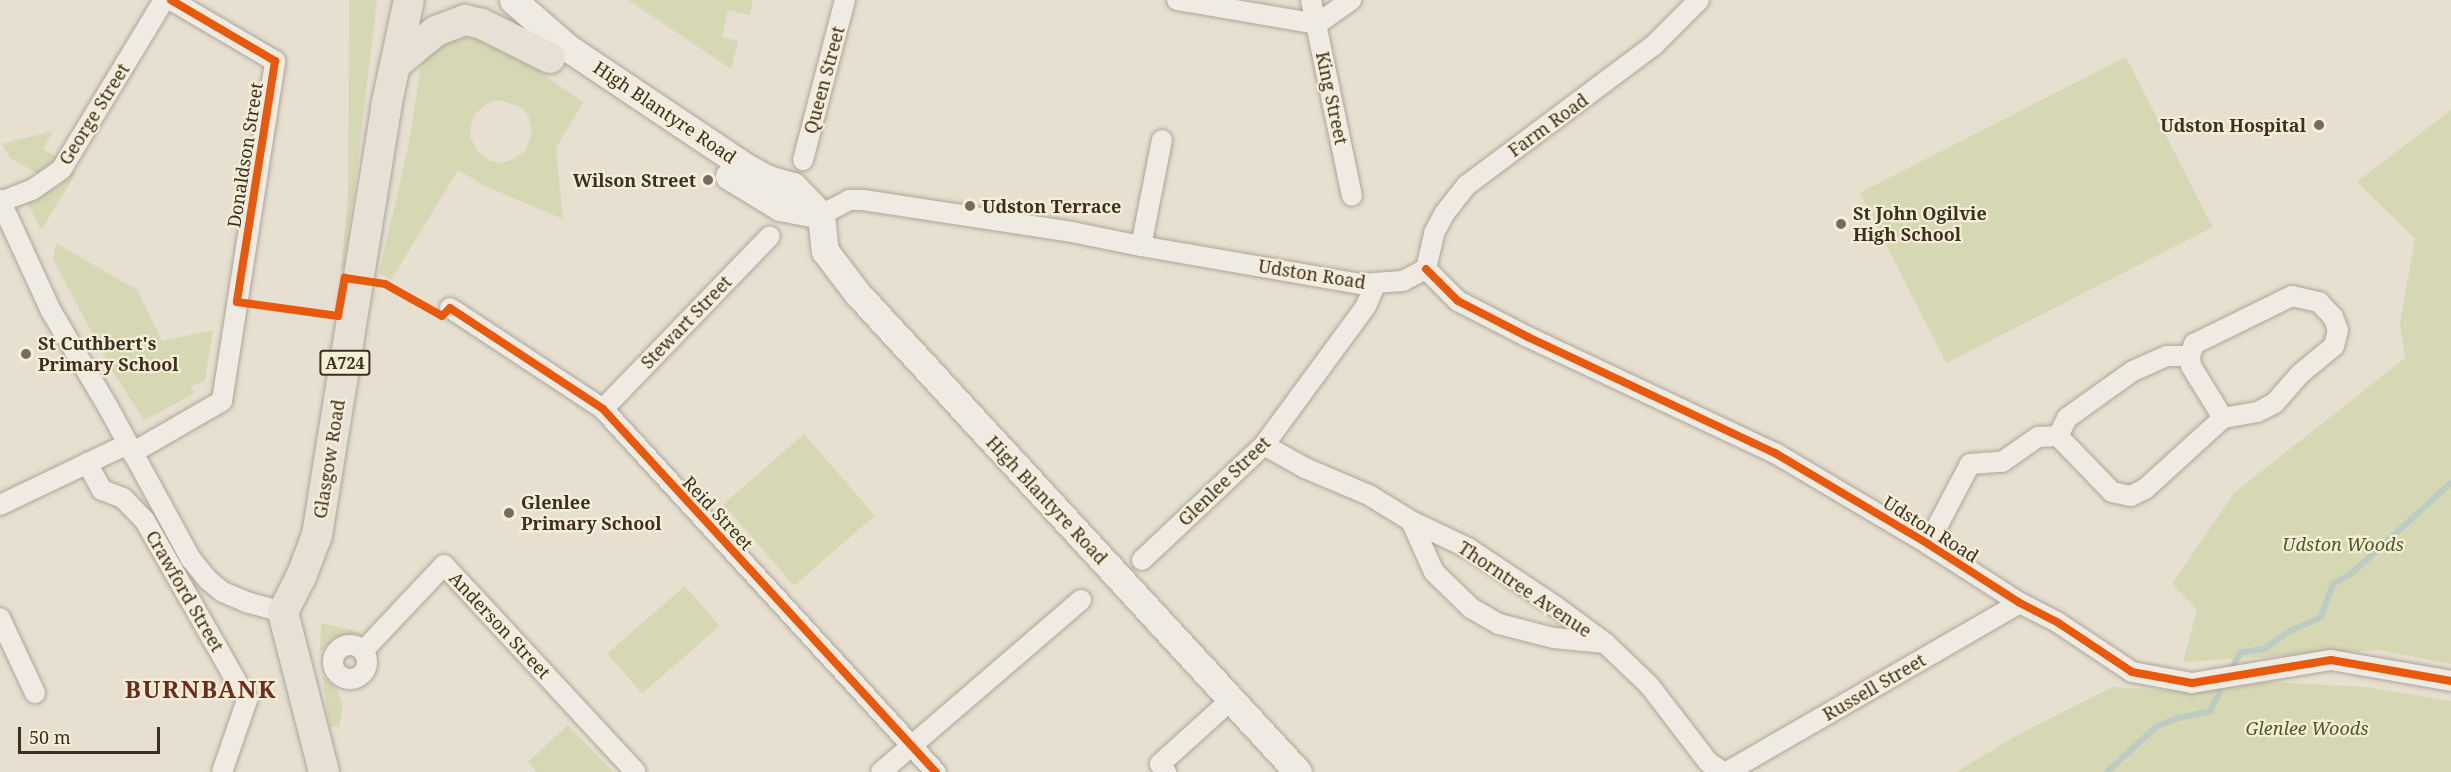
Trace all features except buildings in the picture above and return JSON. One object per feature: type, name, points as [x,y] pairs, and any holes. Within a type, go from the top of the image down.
[{"type":"main road","name":"Glasgow Road","points":[[391,0],[388,28],[395,65]]},
{"type":"main road","name":"Glasgow Road","points":[[283,612],[301,577],[316,536],[395,65],[410,0]]},
{"type":"main road","points":[[476,0],[550,58]]},
{"type":"main road","name":"High Blantyre Road","points":[[513,0],[568,48],[746,167],[768,179],[793,186],[821,214],[825,252],[844,278],[1298,772]]},
{"type":"main road","points":[[395,65],[431,34],[465,20],[482,24],[550,58]]},
{"type":"main road","name":"High Blantyre Road","points":[[550,58],[780,207],[821,214]]},
{"type":"main road","points":[[283,612],[324,772]]},
{"type":"street","name":"George Street","points":[[0,201],[32,190],[61,170],[164,0]]},
{"type":"street","name":"Donaldson Street","points":[[130,448],[222,401],[275,61],[171,0]]},
{"type":"street","name":"Queen Street","points":[[803,160],[845,0]]},
{"type":"street","points":[[1177,0],[1317,24],[1350,0]]},
{"type":"street","name":"King Street","points":[[1311,0],[1352,196]]},
{"type":"street","name":"Farm Road","points":[[1426,269],[1434,233],[1444,214],[1467,185],[1653,46],[1699,0]]},
{"type":"street","points":[[1140,246],[1162,140]]},
{"type":"street","name":"Udston Road","points":[[821,214],[849,201],[862,200],[1072,232],[1360,284],[1403,281],[1426,269],[1458,301],[1528,337],[1775,453],[1928,544],[2020,603],[2056,622],[2132,672],[2192,683],[2331,660],[2451,681]]},
{"type":"street","points":[[0,201],[51,311],[191,559],[208,580],[223,592],[246,602],[283,612]]},
{"type":"street","name":"Stewart Street","points":[[603,409],[770,236]]},
{"type":"street","name":"Glenlee Street","points":[[1142,560],[1264,445],[1366,306],[1376,283]]},
{"type":"street","points":[[1928,544],[1970,464],[2002,462],[2038,437],[2058,436],[2112,492],[2131,496],[2145,489],[2223,418],[2257,412],[2275,403],[2300,374],[2334,346],[2338,330],[2333,317],[2319,302],[2292,296],[2194,344],[2190,356],[2191,366],[2223,418]]},
{"type":"street","name":"Reid Street","points":[[450,308],[603,409],[936,772]]},
{"type":"street","points":[[2058,436],[2067,418],[2133,371],[2167,356],[2190,356]]},
{"type":"street","name":"Thorntree Avenue","points":[[1264,445],[1305,468],[1369,495],[1411,521],[1468,548],[1555,606],[1605,643],[1649,686],[1708,762],[1723,772]]},
{"type":"street","points":[[0,505],[87,463],[130,448]]},
{"type":"street","name":"Crawford Street","points":[[87,463],[102,490],[123,498],[146,520],[247,700],[222,772]]},
{"type":"street","name":"Thorntree Avenue","points":[[1411,521],[1434,572],[1471,608],[1499,624],[1554,639],[1605,643]]},
{"type":"street","name":"Anderson Street","points":[[363,651],[444,565],[636,772]]},
{"type":"street","points":[[881,772],[1081,600]]},
{"type":"street","name":"Russell Street","points":[[1728,772],[2020,603]]},
{"type":"street","points":[[0,618],[35,693]]},
{"type":"street","points":[[1166,772],[1160,765],[1232,699]]},
{"type":"green space","points":[[349,0],[377,0],[355,186],[344,267],[341,269],[348,198]]},
{"type":"green space","points":[[628,0],[753,0],[750,15],[728,10],[722,37],[738,41],[731,69]]},
{"type":"green space","points":[[467,38],[495,41],[583,102],[556,148],[563,219],[485,186],[458,170],[391,280],[379,273],[408,148],[421,65],[432,51],[450,41]],"holes":[[[499,100],[521,107],[528,115],[532,130],[526,150],[514,159],[502,163],[490,161],[479,153],[470,137],[471,124],[476,113],[488,103]]]},
{"type":"green space","points":[[2126,57],[2213,227],[1946,363],[1860,193]]},
{"type":"green space","name":"Udston Woods","points":[[2451,110],[2451,664],[2378,650],[2183,662],[2197,609],[2172,584],[2234,493],[2405,358],[2400,323],[2415,239],[2357,182]]},
{"type":"green space","points":[[53,131],[43,149],[58,158],[39,174],[10,158],[2,144]]},
{"type":"green space","points":[[74,171],[76,173],[42,229],[40,228],[27,202],[57,187]]},
{"type":"green space","points":[[56,243],[137,290],[162,341],[213,330],[205,380],[191,387],[194,392],[190,396],[144,420],[111,369],[53,259]]},
{"type":"green space","points":[[804,434],[875,516],[794,586],[723,504]]},
{"type":"green space","points":[[685,586],[720,626],[642,694],[607,654]]},
{"type":"green space","points":[[321,623],[363,633],[334,639],[320,652]]},
{"type":"green space","points":[[322,676],[336,688],[343,704],[339,727],[330,727]]},
{"type":"green space","name":"Glenlee Woods","points":[[2272,682],[2365,687],[2451,701],[2451,772],[1956,772],[2021,733],[2112,687],[2179,691]]},
{"type":"green space","points":[[568,725],[613,772],[537,772],[528,762]]},
{"type":"waterway","points":[[2230,671],[2241,652],[2264,649],[2290,631],[2321,617],[2333,584],[2352,573],[2451,483]]},
{"type":"waterway","points":[[2107,772],[2157,726],[2178,718],[2210,711],[2224,683]]},
{"type":"cycle path","points":[[171,0],[275,61],[237,302],[338,316],[345,278],[385,284],[442,316],[450,308],[603,409],[936,772]]},
{"type":"cycle path","points":[[1426,269],[1458,301],[1528,337],[1775,453],[1928,544],[2020,603],[2057,622],[2132,672],[2192,683],[2331,660],[2451,681]]},
{"type":"place","name":"Udston Hospital","points":[[2319,125]]},
{"type":"place","name":"Wilson Street","points":[[708,180]]},
{"type":"place","name":"Udston Terrace","points":[[970,206]]},
{"type":"place","name":"St John Ogilvie High School","points":[[1841,224]]},
{"type":"place","name":"St Cuthbert's Primary School","points":[[26,354]]},
{"type":"place","name":"Glenlee Primary School","points":[[509,513]]},
{"type":"district","name":"BURNBANK","points":[[201,689]]}]
